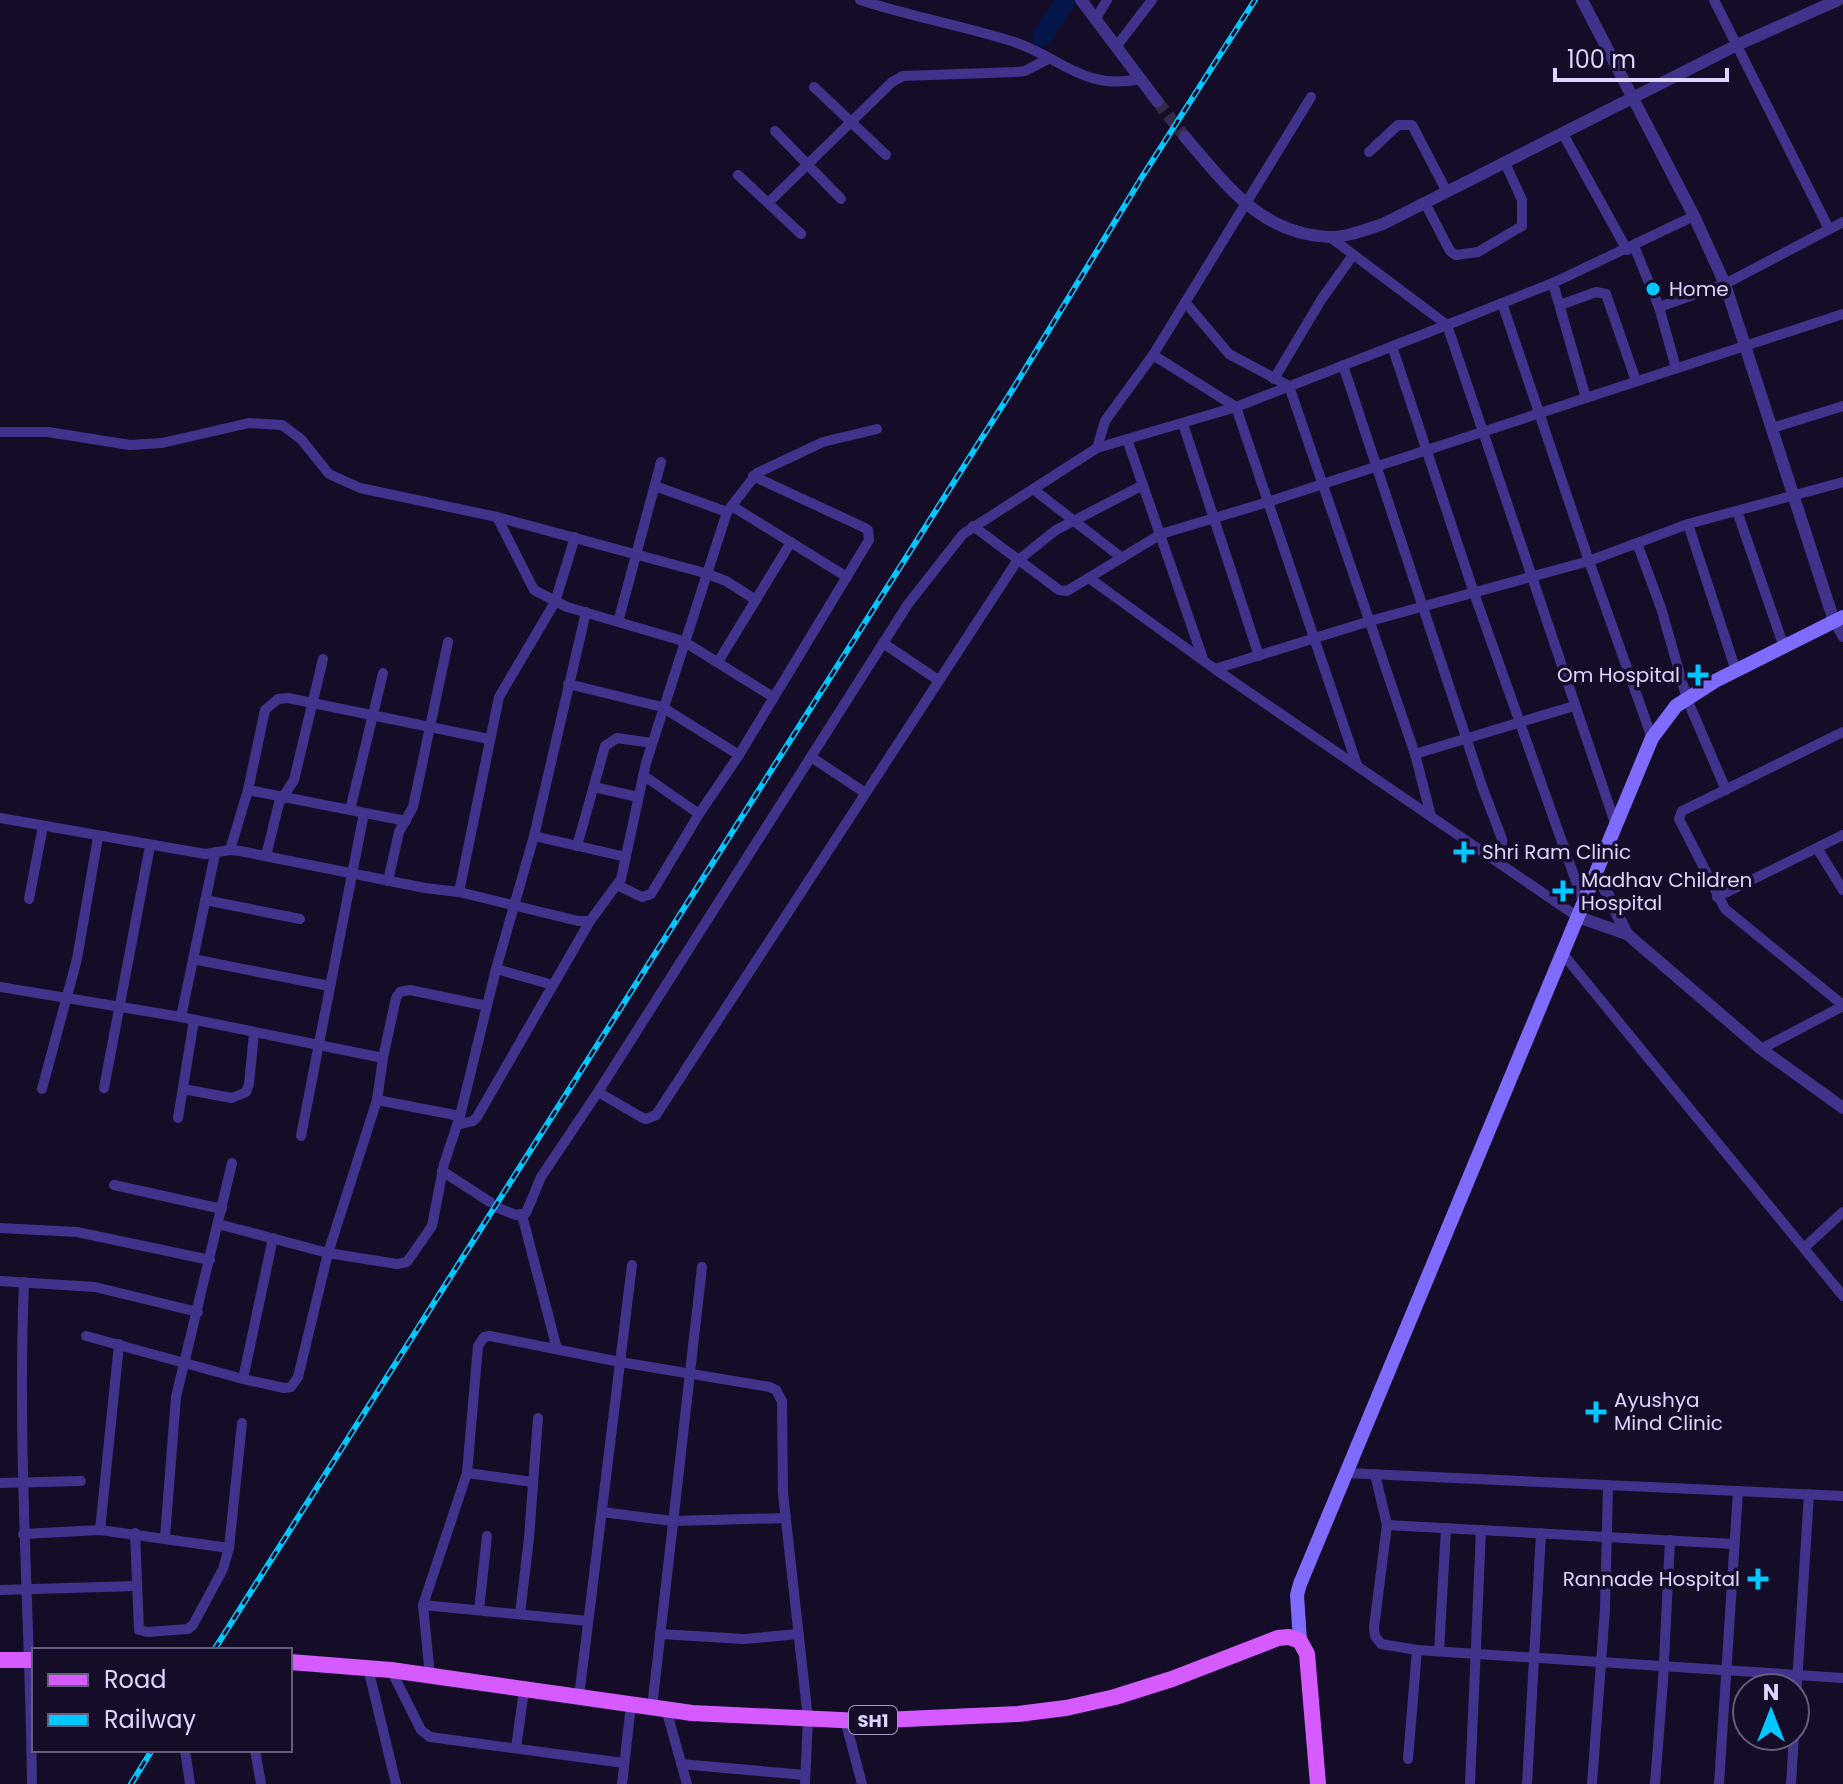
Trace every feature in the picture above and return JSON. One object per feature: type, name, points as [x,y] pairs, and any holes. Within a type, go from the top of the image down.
[{"type":"main road","points":[[1318,1784],[1307,1654],[1300,1641],[1297,1595],[1300,1584],[1652,738],[1676,706],[1715,681],[1839,619]]},
{"type":"main road","name":"SH1","points":[[292,1662],[391,1670],[659,1708],[845,1720],[1018,1714],[1066,1708],[1172,1679],[1278,1638],[1289,1637],[1300,1641]]},
{"type":"main road","points":[[0,1660],[32,1660]]},
{"type":"street","points":[[860,0],[920,19],[1008,39],[1072,71],[1110,83],[1140,79]]},
{"type":"street","points":[[1081,0],[1157,101]]},
{"type":"street","points":[[1095,20],[1107,0]]},
{"type":"street","points":[[1116,47],[1152,0]]},
{"type":"street","points":[[1582,0],[1694,216],[1725,284],[1843,637]]},
{"type":"street","points":[[1714,0],[1829,229]]},
{"type":"street","points":[[1185,137],[1246,204],[1271,223],[1330,237],[1383,224],[1737,45],[1841,1]]},
{"type":"street","points":[[768,203],[850,121],[892,82],[903,76],[1025,71],[1048,59]]},
{"type":"street","points":[[814,87],[886,155]]},
{"type":"street","points":[[1097,448],[1105,421],[1153,355],[1311,97]]},
{"type":"street","points":[[1369,152],[1398,125],[1412,125],[1447,192]]},
{"type":"street","points":[[775,131],[841,199]]},
{"type":"street","points":[[1563,134],[1631,248],[1659,307],[1676,368]]},
{"type":"street","points":[[1425,203],[1450,251],[1456,255],[1478,252],[1522,226],[1522,200],[1505,163]]},
{"type":"street","points":[[738,175],[801,234]]},
{"type":"street","points":[[557,1349],[524,1214],[541,1177],[908,604],[963,534],[1097,448],[1236,407],[1553,283],[1694,216]]},
{"type":"street","points":[[1659,307],[1725,284],[1843,222]]},
{"type":"street","points":[[1330,237],[1447,325],[1616,828]]},
{"type":"street","points":[[1274,379],[1321,300],[1353,255]]},
{"type":"street","points":[[1553,283],[1586,398]]},
{"type":"street","points":[[1560,305],[1596,292],[1606,294],[1636,381]]},
{"type":"street","points":[[1185,302],[1229,354],[1289,386],[1415,754],[1431,816]]},
{"type":"street","points":[[1502,303],[1652,738]]},
{"type":"street","points":[[973,526],[1059,590],[1073,589],[1161,534],[1843,314]]},
{"type":"street","points":[[1392,346],[1581,910]]},
{"type":"street","points":[[1153,355],[1236,407],[1357,765]]},
{"type":"street","points":[[1343,365],[1502,839],[1502,865]]},
{"type":"street","points":[[1772,428],[1843,406]]},
{"type":"street","points":[[0,432],[48,432],[130,445],[162,443],[259,423],[282,425],[304,443],[329,474],[360,488],[497,517],[705,573],[726,581],[756,600]]},
{"type":"street","points":[[1183,424],[1259,656]]},
{"type":"street","points":[[377,1100],[458,1121],[473,1121],[477,1117],[590,921],[617,885],[662,707],[729,509],[753,476],[813,446],[877,429]]},
{"type":"street","points":[[1127,439],[1204,661]]},
{"type":"street","points":[[618,622],[661,462]]},
{"type":"street","points":[[617,885],[642,897],[651,894],[867,545],[868,530],[753,476]]},
{"type":"street","points":[[1215,669],[1370,621],[1589,561],[1688,524],[1843,482]]},
{"type":"street","points":[[598,1092],[646,1119],[656,1115],[1017,561],[1050,534],[1143,485]]},
{"type":"street","points":[[655,486],[729,509],[847,577]]},
{"type":"street","points":[[1033,489],[1122,558]]},
{"type":"street","points":[[1737,511],[1784,647]]},
{"type":"street","points":[[497,517],[530,585],[555,602],[683,641],[773,697]]},
{"type":"street","points":[[1688,524],[1736,671]]},
{"type":"street","points":[[459,892],[489,739],[502,690],[555,602],[575,537]]},
{"type":"street","points":[[718,662],[791,542]]},
{"type":"street","points":[[1637,543],[1661,608],[1687,699],[1726,790]]},
{"type":"street","points":[[1089,578],[1215,669],[1502,865],[1627,934],[1761,1049],[1843,1108]]},
{"type":"street","points":[[218,1224],[328,1253],[397,1264],[407,1262],[430,1232],[442,1171],[534,836],[586,612]]},
{"type":"street","points":[[388,881],[397,839],[413,807],[448,642]]},
{"type":"street","points":[[883,643],[938,680]]},
{"type":"street","points":[[266,856],[282,797],[294,780],[323,659]]},
{"type":"street","points":[[350,810],[383,673]]},
{"type":"street","points":[[568,684],[662,707],[739,755]]},
{"type":"street","points":[[230,850],[248,790],[265,710],[278,699],[489,739]]},
{"type":"street","points":[[1415,754],[1574,706]]},
{"type":"street","points":[[1761,1049],[1843,1005],[1725,909],[1679,819],[1682,811],[1843,732]]},
{"type":"street","points":[[577,846],[605,746],[617,738],[652,743]]},
{"type":"street","points":[[811,757],[864,792]]},
{"type":"street","points":[[643,775],[699,814]]},
{"type":"street","points":[[594,787],[638,797]]},
{"type":"street","points":[[248,790],[406,821]]},
{"type":"street","points":[[301,1136],[364,813]]},
{"type":"street","points":[[0,818],[150,846],[215,854],[230,850],[266,856],[459,892],[578,921],[590,921]]},
{"type":"street","points":[[29,899],[43,826]]},
{"type":"street","points":[[1717,897],[1843,835]]},
{"type":"street","points":[[534,836],[626,857]]},
{"type":"street","points":[[42,1089],[77,959],[98,837]]},
{"type":"street","points":[[104,1088],[150,846]]},
{"type":"street","points":[[1817,848],[1843,890]]},
{"type":"street","points":[[181,1017],[215,854]]},
{"type":"street","points":[[1597,873],[1627,934]]},
{"type":"street","points":[[205,900],[300,919]]},
{"type":"street","points":[[1563,954],[1843,1296]]},
{"type":"street","points":[[193,959],[329,986]]},
{"type":"street","points":[[496,969],[553,985]]},
{"type":"street","points":[[0,987],[181,1017],[383,1058]]},
{"type":"street","points":[[86,1336],[243,1379],[284,1388],[296,1383],[328,1253],[377,1100],[396,998],[404,990],[487,1006]]},
{"type":"street","points":[[178,1118],[194,1020]]},
{"type":"street","points":[[183,1089],[232,1098],[246,1092],[254,1033]]},
{"type":"street","points":[[165,1537],[172,1429],[183,1363],[198,1312],[232,1163]]},
{"type":"street","points":[[442,1171],[494,1205],[524,1214]]},
{"type":"street","points":[[114,1185],[222,1209]]},
{"type":"street","points":[[1805,1247],[1843,1212]]},
{"type":"street","points":[[0,1228],[77,1232],[210,1260]]},
{"type":"street","points":[[243,1379],[273,1238]]},
{"type":"street","points":[[579,1697],[632,1265]]},
{"type":"street","points":[[687,1784],[659,1708],[660,1634],[702,1267]]},
{"type":"street","points":[[0,1281],[95,1287],[198,1312]]},
{"type":"street","points":[[24,1282],[20,1378],[25,1589],[32,1660],[32,1784]]},
{"type":"street","points":[[430,1676],[423,1605],[467,1473],[481,1340],[490,1336],[770,1387],[781,1394],[786,1518],[808,1719],[805,1780],[681,1764]]},
{"type":"street","points":[[100,1530],[119,1344]]},
{"type":"street","points":[[520,1614],[538,1418]]},
{"type":"street","points":[[135,1533],[139,1630],[188,1629],[223,1569],[229,1548],[242,1423]]},
{"type":"street","points":[[467,1473],[533,1482]]},
{"type":"street","points":[[1347,1473],[1843,1496]]},
{"type":"street","points":[[1375,1474],[1387,1525],[1375,1636],[1381,1644],[1417,1650],[1755,1672]]},
{"type":"street","points":[[0,1483],[81,1481]]},
{"type":"street","points":[[1592,1784],[1602,1660],[1608,1485]]},
{"type":"street","points":[[1719,1784],[1738,1491]]},
{"type":"street","points":[[1797,1672],[1809,1494]]},
{"type":"street","points":[[602,1512],[672,1521],[786,1518]]},
{"type":"street","points":[[1387,1525],[1734,1544]]},
{"type":"street","points":[[1439,1651],[1446,1528]]},
{"type":"street","points":[[23,1534],[100,1530],[229,1548]]},
{"type":"street","points":[[1470,1784],[1481,1530]]},
{"type":"street","points":[[1527,1784],[1541,1533]]},
{"type":"street","points":[[479,1610],[487,1536]]},
{"type":"street","points":[[1655,1784],[1670,1540]]},
{"type":"street","points":[[0,1590],[136,1586]]},
{"type":"street","points":[[423,1605],[588,1621]]},
{"type":"street","points":[[660,1634],[744,1639],[799,1634]]},
{"type":"street","points":[[1408,1759],[1417,1650]]},
{"type":"street","points":[[368,1668],[396,1784]]},
{"type":"street","points":[[391,1670],[424,1734],[624,1763]]},
{"type":"street","points":[[1811,1676],[1843,1678]]},
{"type":"street","points":[[516,1748],[524,1690]]},
{"type":"street","points":[[622,1784],[631,1705]]},
{"type":"street","points":[[845,1720],[862,1784]]},
{"type":"street","points":[[185,1752],[190,1784]]},
{"type":"street","points":[[255,1752],[261,1784]]},
{"type":"street","points":[[1791,1784],[1793,1752]]},
{"type":"waterway","points":[[1042,37],[1066,0]]},
{"type":"tunnel","points":[[1157,101],[1185,137]]},
{"type":"railway","points":[[215,1648],[1016,384],[1142,177],[1255,0]]},
{"type":"railway","points":[[131,1784],[151,1752]]},
{"type":"place","name":"Home","points":[[1653,289]]},
{"type":"place","name":"Om Hospital","points":[[1698,675]]},
{"type":"place","name":"Shri Ram Clinic","points":[[1464,852]]},
{"type":"place","name":"Madhav Children Hospital","points":[[1563,891]]},
{"type":"place","name":"Ayushya Mind Clinic","points":[[1596,1412]]},
{"type":"place","name":"Rannade Hospital","points":[[1758,1579]]}]
